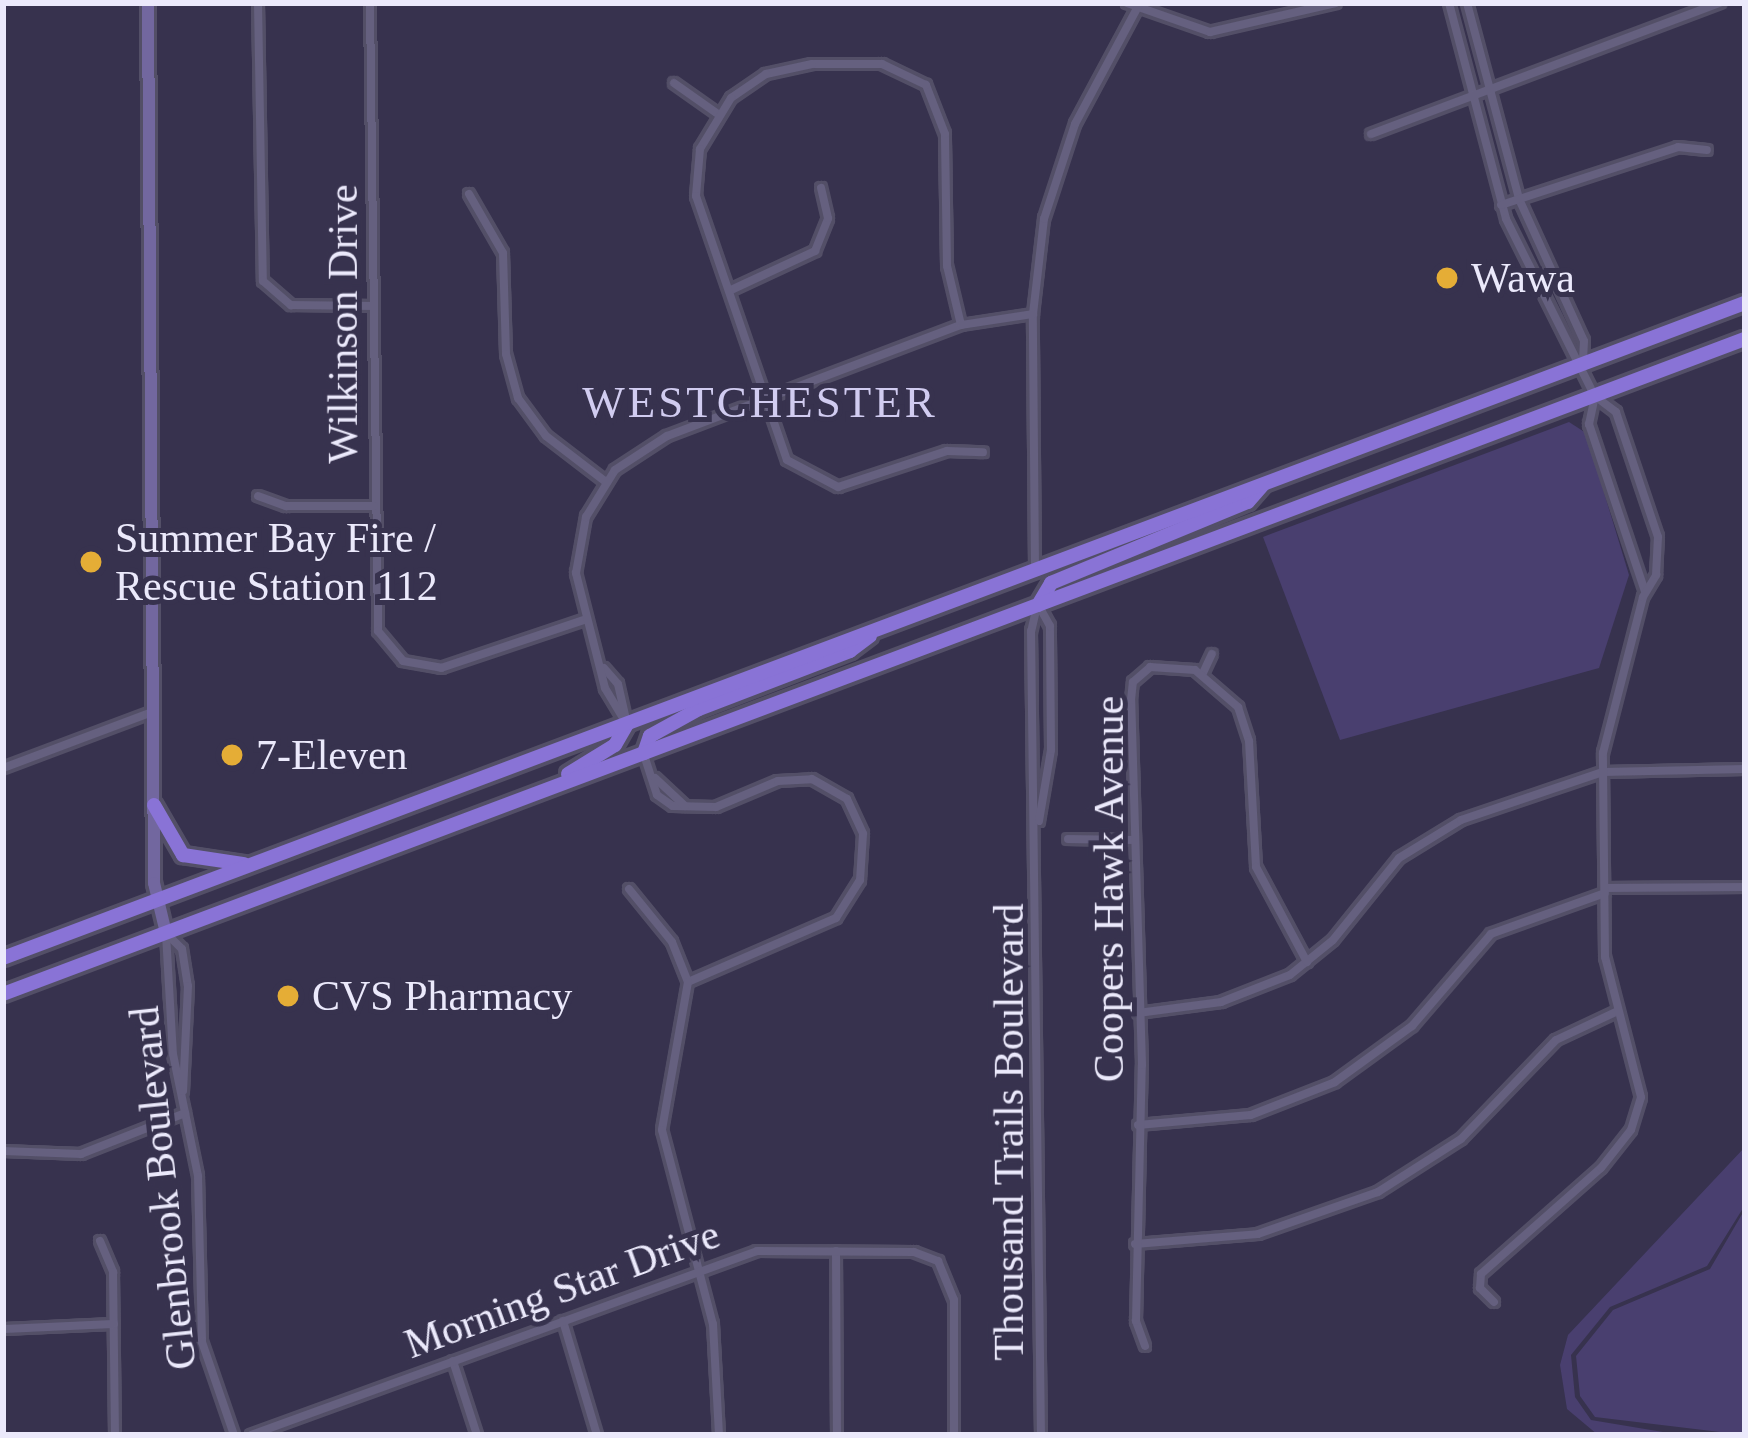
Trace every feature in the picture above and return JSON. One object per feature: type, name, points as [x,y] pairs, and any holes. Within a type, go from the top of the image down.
[{"type":"highway","points":[[3,958],[1745,303]]},
{"type":"highway","points":[[3,994],[1745,339]]},
{"type":"highway","points":[[1038,605],[1051,583],[1248,502],[1263,485]]},
{"type":"highway","points":[[644,753],[655,732],[850,651],[873,632]]},
{"type":"highway","points":[[544,790],[615,745],[627,724]]},
{"type":"highway","points":[[154,805],[183,855],[255,864]]},
{"type":"main road","points":[[148,3],[152,712],[157,901],[166,933]]},
{"type":"street","points":[[258,3],[263,281],[291,305],[372,306]]},
{"type":"street","name":"Wilkinson Drive","points":[[370,3],[376,626],[403,661],[455,666],[584,620]]},
{"type":"street","points":[[1035,571],[1033,314],[1044,219],[1062,158],[1134,5],[1210,32],[1336,3]]},
{"type":"street","points":[[1448,3],[1501,205],[1567,347],[1582,364],[1594,396],[1589,424],[1646,591]]},
{"type":"street","points":[[1466,3],[1519,199],[1584,341],[1582,364]]},
{"type":"street","points":[[1370,134],[1470,92],[1720,3]]},
{"type":"street","points":[[961,325],[946,266],[945,134],[926,85],[882,64],[797,65],[750,82],[718,114],[698,159],[696,196],[780,449],[806,476],[853,486],[947,451],[983,452]]},
{"type":"street","points":[[674,83],[718,114]]},
{"type":"street","points":[[1501,205],[1678,147],[1707,150]]},
{"type":"street","points":[[730,290],[811,256],[827,226],[821,188]]},
{"type":"street","points":[[469,194],[503,253],[506,354],[518,398],[541,431],[606,482]]},
{"type":"street","points":[[627,724],[613,708],[584,620],[578,542],[606,482],[650,444],[961,325],[1033,314]]},
{"type":"street","points":[[1494,1302],[1480,1288],[1485,1268],[1575,1195],[1631,1130],[1641,1086],[1605,957],[1603,772],[1606,728],[1646,591],[1656,575],[1654,515],[1616,412],[1594,396]]},
{"type":"street","points":[[258,496],[286,506],[374,506]]},
{"type":"street","name":"Thousand Trails Boulevard","points":[[1038,605],[1032,689],[1041,1435]]},
{"type":"street","name":"Thousand Trails Boulevard","points":[[1036,828],[1049,773],[1050,689],[1050,626],[1038,605]]},
{"type":"street","points":[[1212,654],[1203,673],[1228,693],[1245,724],[1258,875],[1307,962]]},
{"type":"street","name":"Coopers Hawk Avenue","points":[[1145,1346],[1136,1321],[1133,682],[1161,663],[1203,673]]},
{"type":"street","points":[[1032,689],[1050,689]]},
{"type":"street","points":[[3,768],[152,712]]},
{"type":"street","points":[[644,753],[657,795],[685,806],[716,808],[778,781],[812,779],[852,806],[864,853],[853,897],[829,924],[688,982]]},
{"type":"street","points":[[1138,1013],[1243,996],[1307,962],[1425,838],[1603,772],[1745,769]]},
{"type":"street","points":[[1068,839],[1133,840]]},
{"type":"street","points":[[1138,1125],[1221,1121],[1320,1090],[1412,1026],[1491,934],[1605,891],[1745,887]]},
{"type":"street","points":[[629,889],[672,942],[688,982],[686,1027],[662,1109],[668,1165],[700,1269],[715,1339],[719,1435]]},
{"type":"street","points":[[166,933],[182,949],[188,986],[183,1094]]},
{"type":"street","name":"Glenbrook Boulevard","points":[[166,933],[183,1094],[198,1176],[202,1342],[234,1435]]},
{"type":"street","points":[[1135,1244],[1258,1234],[1378,1192],[1461,1138],[1556,1040],[1618,1011]]},
{"type":"street","points":[[3,1151],[81,1154],[186,1113]]},
{"type":"street","points":[[100,1241],[112,1265],[115,1435]]},
{"type":"street","name":"Morning Star Drive","points":[[251,1435],[750,1251],[914,1252],[938,1261]]},
{"type":"street","points":[[836,1251],[837,1435]]},
{"type":"street","points":[[946,1251],[938,1261],[954,1300],[954,1435]]},
{"type":"street","points":[[563,1321],[597,1435]]},
{"type":"street","points":[[3,1329],[114,1324]]},
{"type":"street","points":[[453,1361],[477,1435]]},
{"type":"shaded area","points":[[1569,422],[1586,433],[1629,575],[1599,668],[1340,740],[1263,537]]},
{"type":"shaded area","points":[[1745,1147],[1745,1205],[1707,1266],[1610,1307],[1571,1355],[1575,1397],[1591,1420],[1681,1435],[1598,1435],[1567,1409],[1560,1365],[1568,1335]]},
{"type":"shaded area","points":[[1745,1209],[1745,1435],[1595,1417],[1580,1396],[1576,1356],[1613,1310],[1710,1269]]},
{"type":"place","name":"Wawa","points":[[1447,278]]},
{"type":"place","name":"Summer Bay Fire / Rescue Station 112","points":[[91,562]]},
{"type":"place","name":"7-Eleven","points":[[232,755]]},
{"type":"place","name":"CVS Pharmacy","points":[[288,996]]},
{"type":"district","name":"WESTCHESTER","points":[[760,403]]}]
